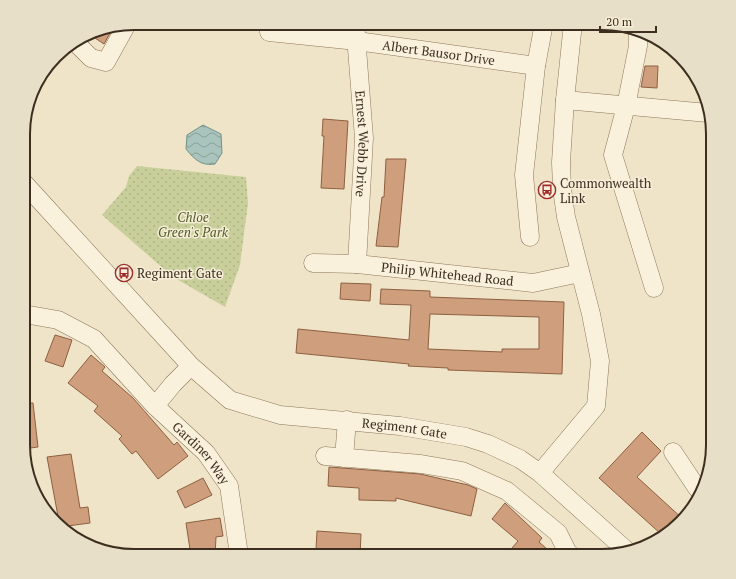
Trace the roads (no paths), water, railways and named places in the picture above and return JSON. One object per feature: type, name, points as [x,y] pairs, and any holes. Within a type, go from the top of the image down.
[{"type":"street","name":"Ernest Webb Drive","points":[[356,30],[364,138],[357,264]]},
{"type":"street","points":[[530,237],[524,175],[536,66],[543,30]]},
{"type":"street","points":[[540,473],[596,406],[600,361],[591,314],[566,217],[562,189],[561,162],[565,100],[572,30]]},
{"type":"street","points":[[79,46],[91,58],[106,62],[123,31]]},
{"type":"street","name":"Albert Bausor Drive","points":[[269,32],[357,41],[536,66]]},
{"type":"street","points":[[638,37],[638,46],[626,106],[613,155],[654,288]]},
{"type":"street","points":[[565,100],[703,113]]},
{"type":"street","name":"Regiment Gate","points":[[30,190],[191,366],[230,400],[280,415],[400,426],[466,436],[488,444],[520,459],[540,473],[622,547]]},
{"type":"street","name":"Philip Whitehead Road","points":[[313,263],[357,264],[533,283],[580,273]]},
{"type":"street","name":"Gardiner Way","points":[[30,315],[58,320],[94,339],[155,406],[206,453],[229,486],[238,549]]},
{"type":"street","points":[[155,406],[173,384],[191,366]]},
{"type":"street","points":[[344,458],[347,420]]},
{"type":"street","points":[[673,452],[697,487]]},
{"type":"street","points":[[325,456],[421,464],[462,471],[507,491],[558,533],[566,549]]},
{"type":"water","points":[[203,125],[221,134],[222,153],[215,164],[202,163],[192,156],[186,149],[187,135]]},
{"type":"place","name":"Commonwealth Link","points":[[547,190]]},
{"type":"place","name":"Regiment Gate","points":[[124,273]]},
{"type":"park label","name":"Chloe Green's Park","points":[[193,224]]}]
